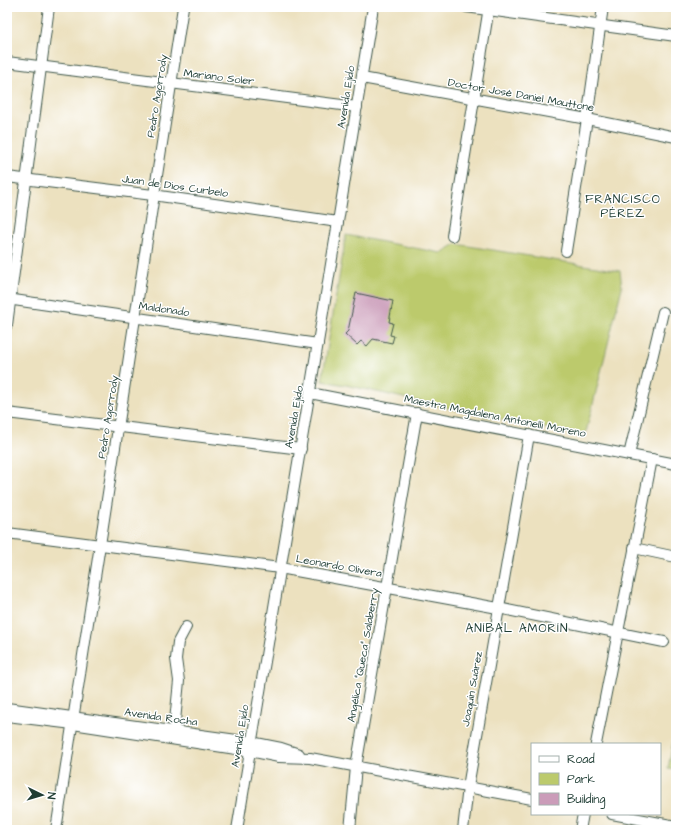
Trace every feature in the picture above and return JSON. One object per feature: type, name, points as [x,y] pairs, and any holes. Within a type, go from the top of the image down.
[{"type":"street","points":[[7,325],[9,299],[27,179],[49,7]]},
{"type":"street","name":"Pedro Agorrody","points":[[56,830],[183,7]]},
{"type":"street","name":"Avenida Ejido","points":[[237,830],[362,78],[372,7]]},
{"type":"street","points":[[466,7],[676,36]]},
{"type":"street","points":[[566,250],[603,7]]},
{"type":"street","points":[[452,236],[489,9]]},
{"type":"street","name":"Mariano Soler","points":[[7,62],[357,107]]},
{"type":"street","name":"Doctor José Daniel Mauttone","points":[[362,78],[587,119],[676,137]]},
{"type":"street","name":"Juan de Dios Curbelo","points":[[7,177],[153,195],[338,222]]},
{"type":"street","name":"Maldonado","points":[[9,299],[318,344]]},
{"type":"street","points":[[629,455],[663,312]]},
{"type":"street","name":"Maestra Magdalena Antonelli Moreno","points":[[310,392],[676,464]]},
{"type":"street","points":[[7,413],[301,448]]},
{"type":"street","name":"Angélica \"Queca\" Salaberry","points":[[350,830],[356,767],[417,413]]},
{"type":"street","name":"Joaquín Suárez","points":[[463,830],[468,787],[529,435]]},
{"type":"street","points":[[596,743],[652,459]]},
{"type":"street","name":"Leonardo Olivera","points":[[7,533],[280,568],[498,608],[664,642]]},
{"type":"street","points":[[634,548],[676,557]]},
{"type":"street","points":[[174,732],[179,681],[176,659],[178,642],[186,627]]},
{"type":"street","name":"Avenida Rocha","points":[[7,708],[74,721],[250,747],[281,748],[310,758],[531,799]]},
{"type":"street","name":"Avenida Rocha","points":[[7,716],[74,721],[174,732],[250,747]]},
{"type":"street","points":[[580,830],[583,815]]},
{"type":"street","points":[[617,815],[676,826]]},
{"type":"green space","points":[[346,235],[441,253],[456,244],[620,271],[622,287],[585,436],[322,381]]},
{"type":"green space","points":[[676,725],[676,770],[668,769]]},
{"type":"building","points":[[356,293],[393,301],[389,322],[393,323],[390,335],[394,336],[392,343],[373,339],[367,346],[361,341],[357,345],[345,334],[348,331]]},
{"type":"district","name":"FRANCISCO PÉREZ","points":[[623,206]]},
{"type":"district","name":"ANÍBAL AMORÍN","points":[[517,628]]}]
